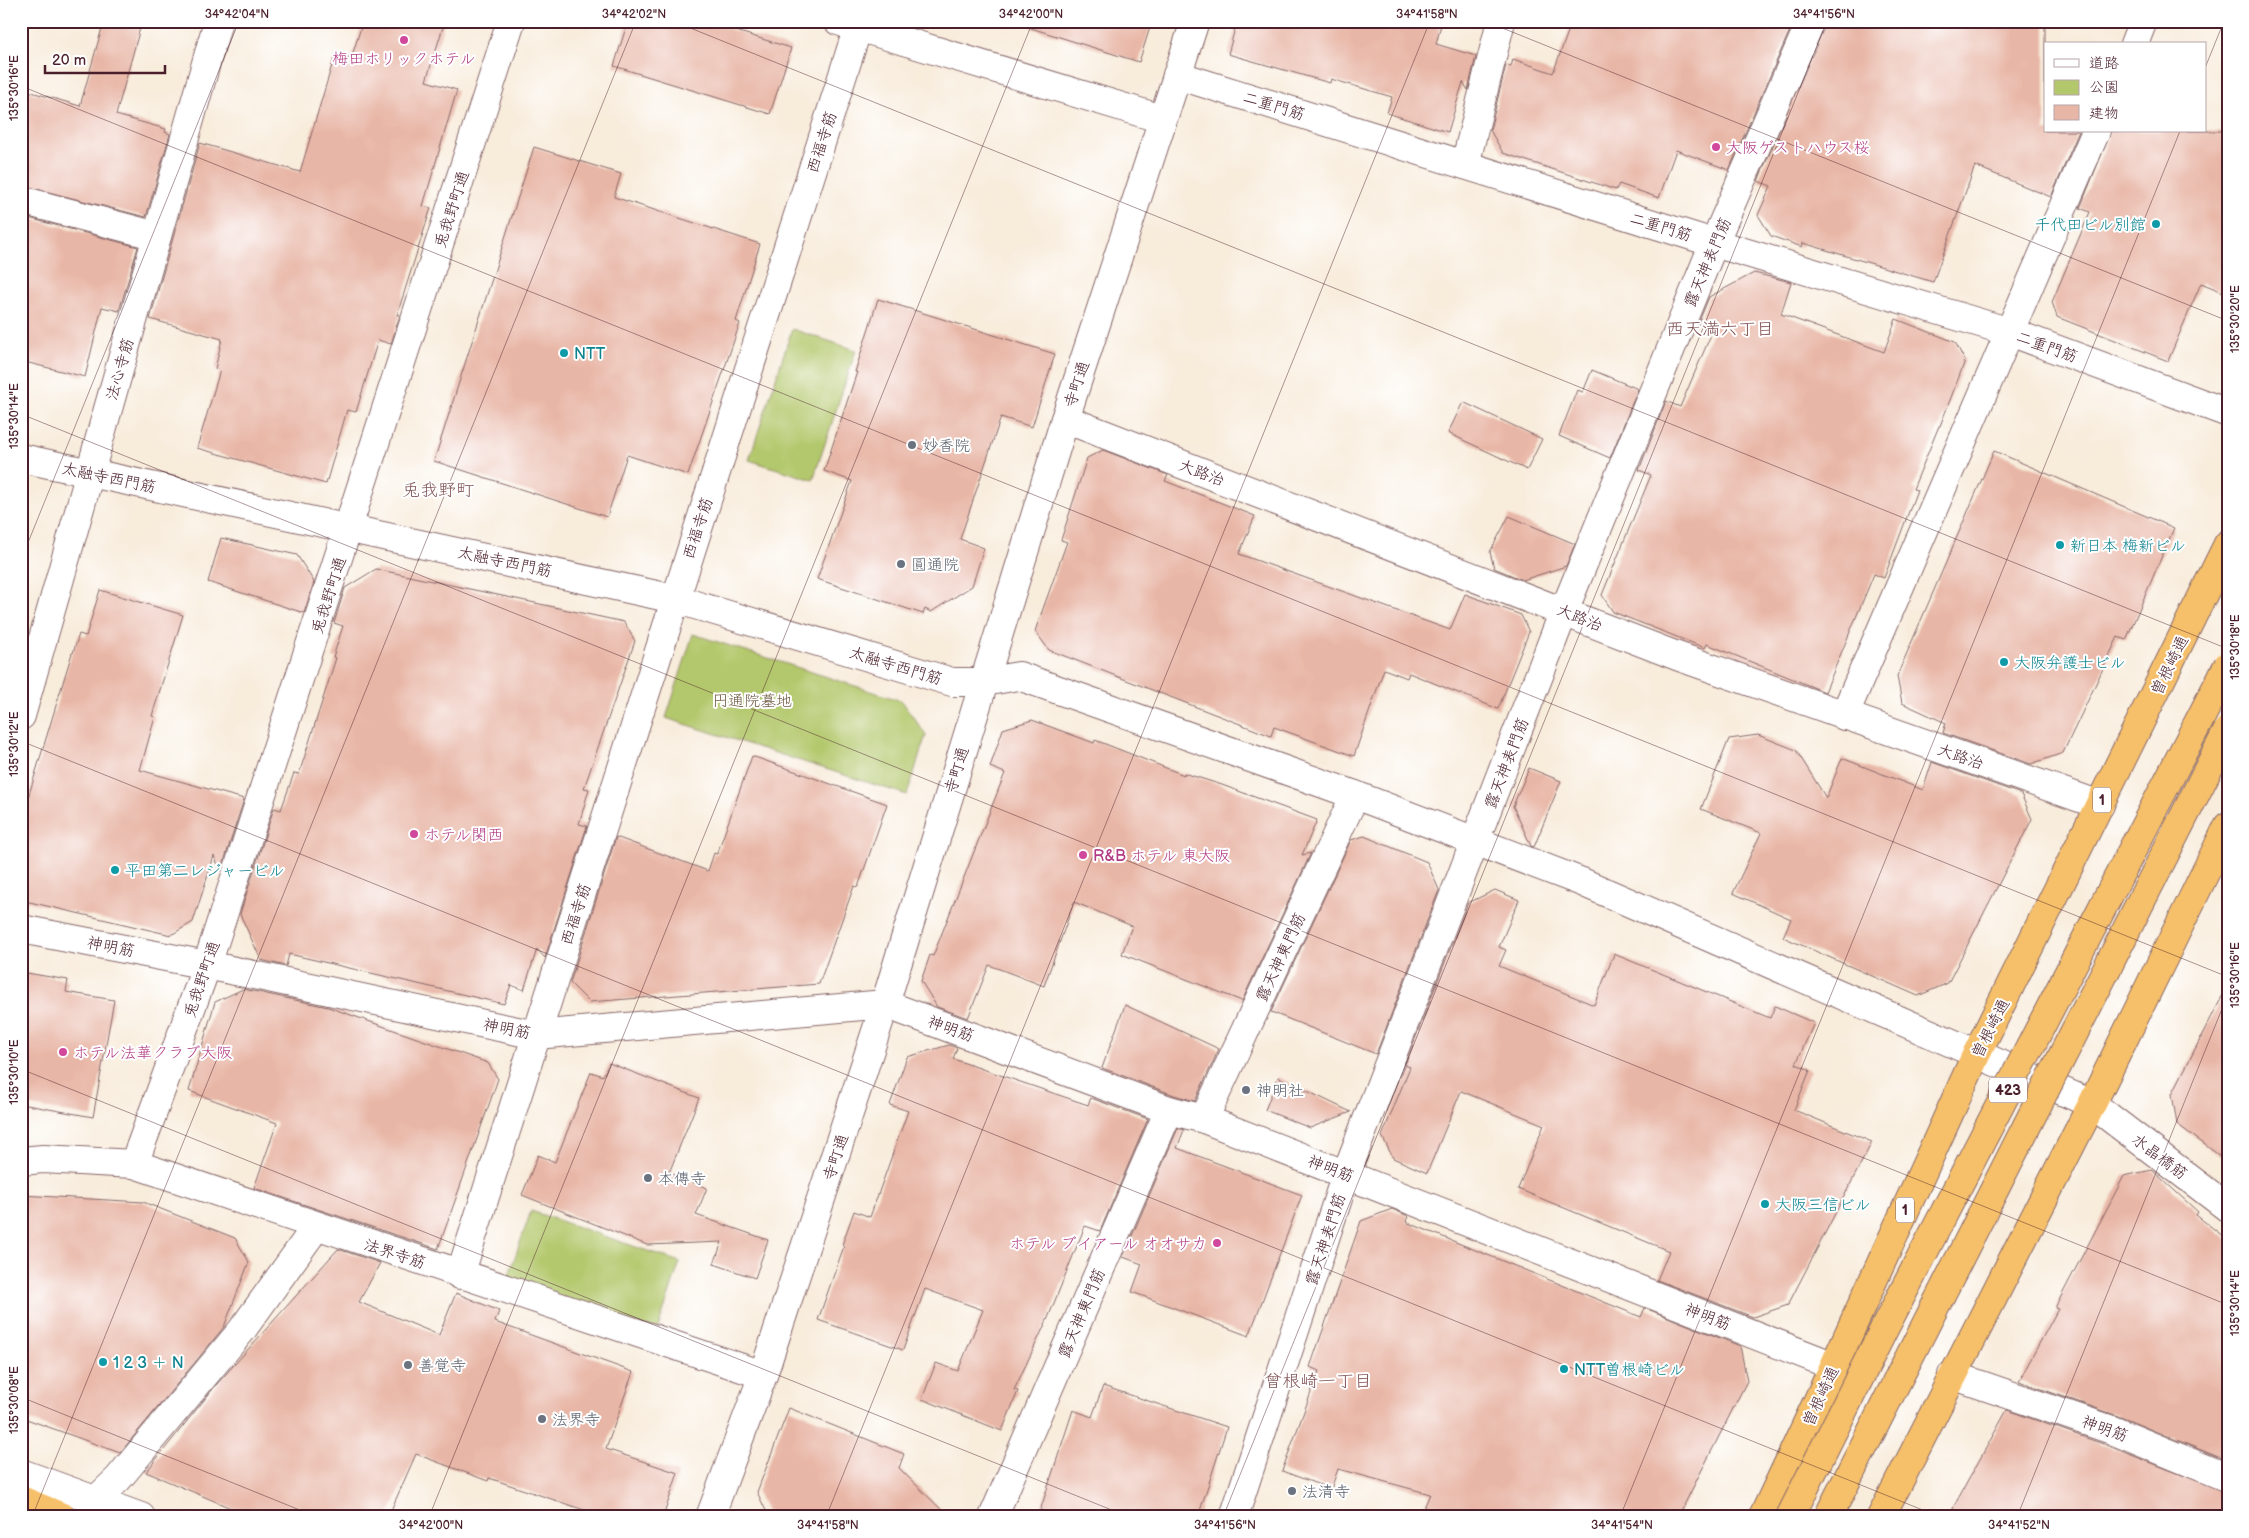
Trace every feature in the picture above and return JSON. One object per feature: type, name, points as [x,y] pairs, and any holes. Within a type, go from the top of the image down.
[{"type":"highway","name":"曽根崎通","points":[[1763,1517],[1976,1055],[2228,544]]},
{"type":"highway","name":"423","points":[[1790,1517],[1883,1332],[2228,665]]},
{"type":"highway","name":"423","points":[[1828,1517],[2228,730]]},
{"type":"highway","points":[[1881,1517],[2224,844]]},
{"type":"highway","points":[[21,1500],[62,1517]]},
{"type":"street","name":"法心寺筋","points":[[21,716],[218,21]]},
{"type":"street","name":"兎我野町通","points":[[134,1164],[207,965],[350,527],[511,21]]},
{"type":"street","name":"寺町通","points":[[717,1514],[885,1004],[1065,419],[1194,21]]},
{"type":"street","points":[[1465,164],[1501,21]]},
{"type":"street","name":"露天神表門筋","points":[[1234,1517],[1346,1174],[1564,611],[1714,243],[1811,21]]},
{"type":"street","points":[[2135,42],[2143,21]]},
{"type":"street","points":[[852,23],[1162,118]]},
{"type":"street","name":"西福寺筋","points":[[460,1275],[675,599],[852,23]]},
{"type":"street","name":"二重門筋","points":[[1176,75],[1714,243],[2010,332],[2228,413]]},
{"type":"street","points":[[1844,716],[2096,132]]},
{"type":"street","points":[[21,200],[157,236]]},
{"type":"street","name":"大路治","points":[[1065,419],[1677,656],[2100,805]]},
{"type":"street","name":"太融寺西門筋","points":[[21,458],[350,527],[675,599],[952,682],[983,682],[1019,676],[1476,840]]},
{"type":"street","name":"露天神東門筋","points":[[1204,1119],[1355,795]]},
{"type":"street","name":"水晶橋筋","points":[[1476,840],[1582,882],[2092,1104],[2228,1208]]},
{"type":"street","name":"神明筋","points":[[21,929],[207,965],[536,1035],[885,1004],[1168,1110],[1204,1119],[1834,1366]]},
{"type":"street","name":"露天神東門筋","points":[[993,1517],[1168,1110]]},
{"type":"street","name":"法界寺筋","points":[[21,1161],[43,1159],[134,1164],[316,1227],[763,1375]]},
{"type":"street","points":[[97,1499],[118,1479],[242,1330],[316,1227]]},
{"type":"street","name":"神明筋","points":[[1952,1375],[2112,1430],[2228,1478]]},
{"type":"street","points":[[21,1472],[141,1517]]},
{"type":"green space","points":[[792,329],[856,350],[813,480],[749,460]]},
{"type":"green space","name":"円通院墓地","points":[[693,634],[902,701],[926,735],[907,795],[666,718]]},
{"type":"green space","points":[[531,1211],[680,1262],[657,1331],[507,1280]]},
{"type":"building","points":[[104,21],[142,21],[116,115],[166,129],[165,132],[170,134],[146,217],[21,185],[21,89],[80,106]]},
{"type":"building","points":[[363,21],[445,21],[426,81],[457,90],[423,206],[431,208],[397,315],[400,315],[391,344],[378,340],[356,412],[347,410],[326,484],[197,448],[220,370],[215,369],[222,339],[150,319],[200,143],[300,172],[335,55],[351,59]]},
{"type":"building","points":[[628,21],[704,21],[791,48],[770,114],[614,66]]},
{"type":"building","points":[[1032,21],[1152,21],[1139,62],[1031,28]]},
{"type":"building","points":[[1237,21],[1442,21],[1436,44],[1476,56],[1468,90],[1463,82],[1448,132],[1387,113],[1392,97],[1331,79],[1330,83],[1228,54]]},
{"type":"building","points":[[1572,21],[1794,21],[1729,170],[1676,150],[1659,198],[1619,184],[1616,190],[1503,153],[1490,130],[1506,65],[1511,67],[1513,59],[1553,73]]},
{"type":"building","points":[[1826,21],[2045,21],[2044,132],[2079,132],[2051,197],[1975,166],[1933,282],[1803,243],[1802,247],[1771,236],[1758,215],[1771,186],[1758,181]]},
{"type":"building","name":"千代田ビル別館","points":[[2228,131],[2228,294],[2201,283],[2168,361],[2057,317],[2052,302],[2090,212],[2080,208],[2111,132]]},
{"type":"building","name":"NTT","points":[[534,147],[621,174],[614,197],[760,244],[736,321],[740,323],[688,475],[627,455],[607,517],[434,461]]},
{"type":"building","points":[[21,216],[138,247],[119,311],[102,307],[85,377],[21,361]]},
{"type":"building","points":[[1754,273],[1791,282],[1781,314],[1884,352],[1896,319],[1955,342],[1965,361],[1913,489],[1917,490],[1884,578],[1874,574],[1825,692],[1707,644],[1705,648],[1613,612],[1602,595],[1651,475],[1639,470],[1666,401],[1680,407],[1713,330],[1698,324],[1709,297]]},
{"type":"building","points":[[878,299],[1055,354],[1032,427],[1001,417],[960,539],[984,548],[972,586],[931,612],[925,609],[923,614],[817,579],[852,481],[824,471],[857,372],[855,372]]},
{"type":"building","points":[[1592,370],[1638,389],[1610,458],[1559,436],[1577,390],[1583,392]]},
{"type":"building","points":[[1463,402],[1542,439],[1527,470],[1448,433]]},
{"type":"building","points":[[1103,450],[1168,475],[1165,481],[1255,516],[1239,554],[1450,630],[1465,594],[1521,615],[1529,632],[1498,709],[1409,673],[1407,678],[1384,669],[1354,756],[1274,727],[1271,736],[1049,650],[1035,631],[1067,542],[1061,540],[1087,458]]},
{"type":"building","points":[[1994,451],[2174,528],[2126,640],[2118,637],[2063,753],[2031,764],[1943,733],[1946,723],[1902,703],[1897,676]]},
{"type":"building","points":[[1509,516],[1575,544],[1566,566],[1523,580],[1494,568],[1490,552]]},
{"type":"building","points":[[221,538],[297,555],[314,582],[304,613],[208,582]]},
{"type":"building","points":[[376,569],[624,622],[635,641],[584,788],[589,789],[579,824],[587,826],[545,958],[537,949],[524,990],[511,985],[504,1004],[289,954],[286,966],[261,960],[240,914],[274,808],[281,810],[294,773],[299,774],[336,658],[333,657],[343,626],[334,623],[345,588]]},
{"type":"building","points":[[100,590],[183,615],[152,716],[155,717],[140,770],[244,799],[221,871],[214,856],[193,922],[171,935],[21,900],[21,831],[29,802],[27,801],[72,653],[79,634],[86,636]]},
{"type":"building","points":[[1032,720],[1094,743],[1095,740],[1184,775],[1184,773],[1222,785],[1317,820],[1302,855],[1311,853],[1242,1001],[1122,954],[1132,926],[1074,902],[1044,986],[989,965],[968,1018],[937,1007],[921,981],[930,955],[933,956],[1005,773],[990,767],[1003,729]]},
{"type":"building","points":[[1758,735],[1796,750],[1826,798],[1842,758],[1923,790],[1932,762],[2021,794],[2032,819],[1948,983],[1918,996],[1783,937],[1791,919],[1733,893],[1761,833],[1701,809],[1729,739]]},
{"type":"building","points":[[752,756],[887,804],[858,887],[854,886],[819,984],[589,1002],[570,983],[616,837],[708,871],[714,853],[717,854]]},
{"type":"building","points":[[1529,768],[1561,781],[1534,847],[1531,846],[1513,806]]},
{"type":"building","points":[[1364,836],[1427,862],[1439,890],[1376,1054],[1271,1012],[1351,840]]},
{"type":"building","points":[[1495,890],[1519,900],[1499,947],[1506,950],[1499,966],[1594,1005],[1614,954],[1770,1018],[1775,1006],[1814,1023],[1796,1064],[1810,1070],[1794,1110],[1872,1142],[1788,1305],[1753,1317],[1657,1280],[1669,1251],[1518,1189],[1544,1125],[1461,1091],[1427,1173],[1393,1158],[1382,1136],[1410,1067],[1405,1065],[1468,903]]},
{"type":"building","name":"ホテル法華クラブ大阪","points":[[21,972],[68,980],[66,992],[114,1000],[93,1117],[21,1104]]},
{"type":"building","points":[[2228,985],[2228,1162],[2177,1124],[2172,1094]]},
{"type":"building","points":[[243,989],[328,1007],[488,1063],[498,1079],[438,1249],[254,1188],[277,1123],[189,1091],[215,1002]]},
{"type":"building","points":[[1125,1005],[1219,1049],[1195,1101],[1102,1068]]},
{"type":"building","points":[[949,1045],[957,1048],[953,1059],[1088,1105],[1091,1098],[1148,1119],[1100,1231],[1085,1226],[1048,1318],[1014,1390],[1018,1391],[1002,1431],[922,1399],[936,1363],[958,1371],[983,1310],[925,1289],[903,1350],[818,1320],[854,1211],[870,1217],[908,1111],[890,1105],[907,1057]]},
{"type":"building","points":[[609,1063],[699,1098],[669,1173],[707,1188],[696,1215],[768,1240],[755,1278],[714,1264],[722,1242],[647,1245],[522,1195],[538,1155],[555,1162],[591,1072],[603,1076]]},
{"type":"building","points":[[1278,1077],[1351,1112],[1310,1128],[1265,1110]]},
{"type":"building","name":"ホテル ブイアール オオサカ","points":[[1178,1128],[1184,1130],[1177,1148],[1302,1195],[1249,1336],[1132,1292],[1142,1264],[1123,1257]]},
{"type":"building","points":[[2152,1170],[2198,1212],[2196,1215],[2228,1240],[2228,1461],[2118,1416],[2019,1381],[2058,1309],[2055,1308],[2124,1176]]},
{"type":"building","name":"1 2 3 ＋ N","points":[[21,1195],[143,1202],[235,1238],[249,1262],[224,1327],[120,1453],[21,1417]]},
{"type":"building","name":"NTT曽根崎ビル","points":[[1392,1209],[1408,1216],[1406,1222],[1641,1317],[1645,1308],[1740,1346],[1747,1381],[1678,1517],[1420,1517],[1430,1494],[1338,1469],[1331,1489],[1282,1471],[1319,1371],[1310,1367],[1361,1221]]},
{"type":"building","points":[[338,1249],[380,1263],[359,1302],[439,1335],[456,1293],[499,1311],[495,1322],[633,1372],[606,1449],[678,1473],[663,1517],[605,1517],[489,1478],[488,1481],[416,1454],[388,1517],[252,1517],[146,1472],[217,1384]]},
{"type":"building","points":[[1103,1386],[1227,1427],[1198,1517],[1038,1517],[1073,1410],[1092,1417]]},
{"type":"building","points":[[789,1408],[904,1454],[899,1468],[949,1517],[769,1517],[757,1492]]},
{"type":"building","points":[[2007,1410],[2106,1445],[2228,1493],[2228,1517],[1948,1517]]},
{"type":"place","name":"梅田ホリックホテル","points":[[404,40]]},
{"type":"place","name":"大阪ゲストハウス桜","points":[[1716,147]]},
{"type":"place","name":"千代田ビル別館","points":[[2156,224]]},
{"type":"place","name":"NTT","points":[[564,353]]},
{"type":"place","name":"妙香院","points":[[912,445]]},
{"type":"place","name":"新日本 梅新ビル","points":[[2060,545]]},
{"type":"place","name":"圓通院","points":[[901,564]]},
{"type":"place","name":"大阪弁護士ビル","points":[[2004,662]]},
{"type":"place","name":"ホテル関西","points":[[414,834]]},
{"type":"place","name":"R&B ホテル 東大阪","points":[[1083,855]]},
{"type":"place","name":"平田第二レジャービル","points":[[115,870]]},
{"type":"place","name":"ホテル法華クラブ大阪","points":[[63,1052]]},
{"type":"place","name":"神明社","points":[[1246,1090]]},
{"type":"place","name":"本傳寺","points":[[648,1178]]},
{"type":"place","name":"大阪三信ビル","points":[[1765,1204]]},
{"type":"place","name":"ホテル ブイアール オオサカ","points":[[1217,1243]]},
{"type":"place","name":"1 2 3 ＋ N","points":[[103,1362]]},
{"type":"place","name":"善覚寺","points":[[408,1365]]},
{"type":"place","name":"NTT曽根崎ビル","points":[[1564,1369]]},
{"type":"place","name":"法界寺","points":[[542,1419]]},
{"type":"place","name":"法清寺","points":[[1292,1491]]},
{"type":"district","name":"西天満六丁目","points":[[1720,329]]},
{"type":"district","name":"兎我野町","points":[[438,490]]},
{"type":"district","name":"曾根崎一丁目","points":[[1318,1381]]}]
